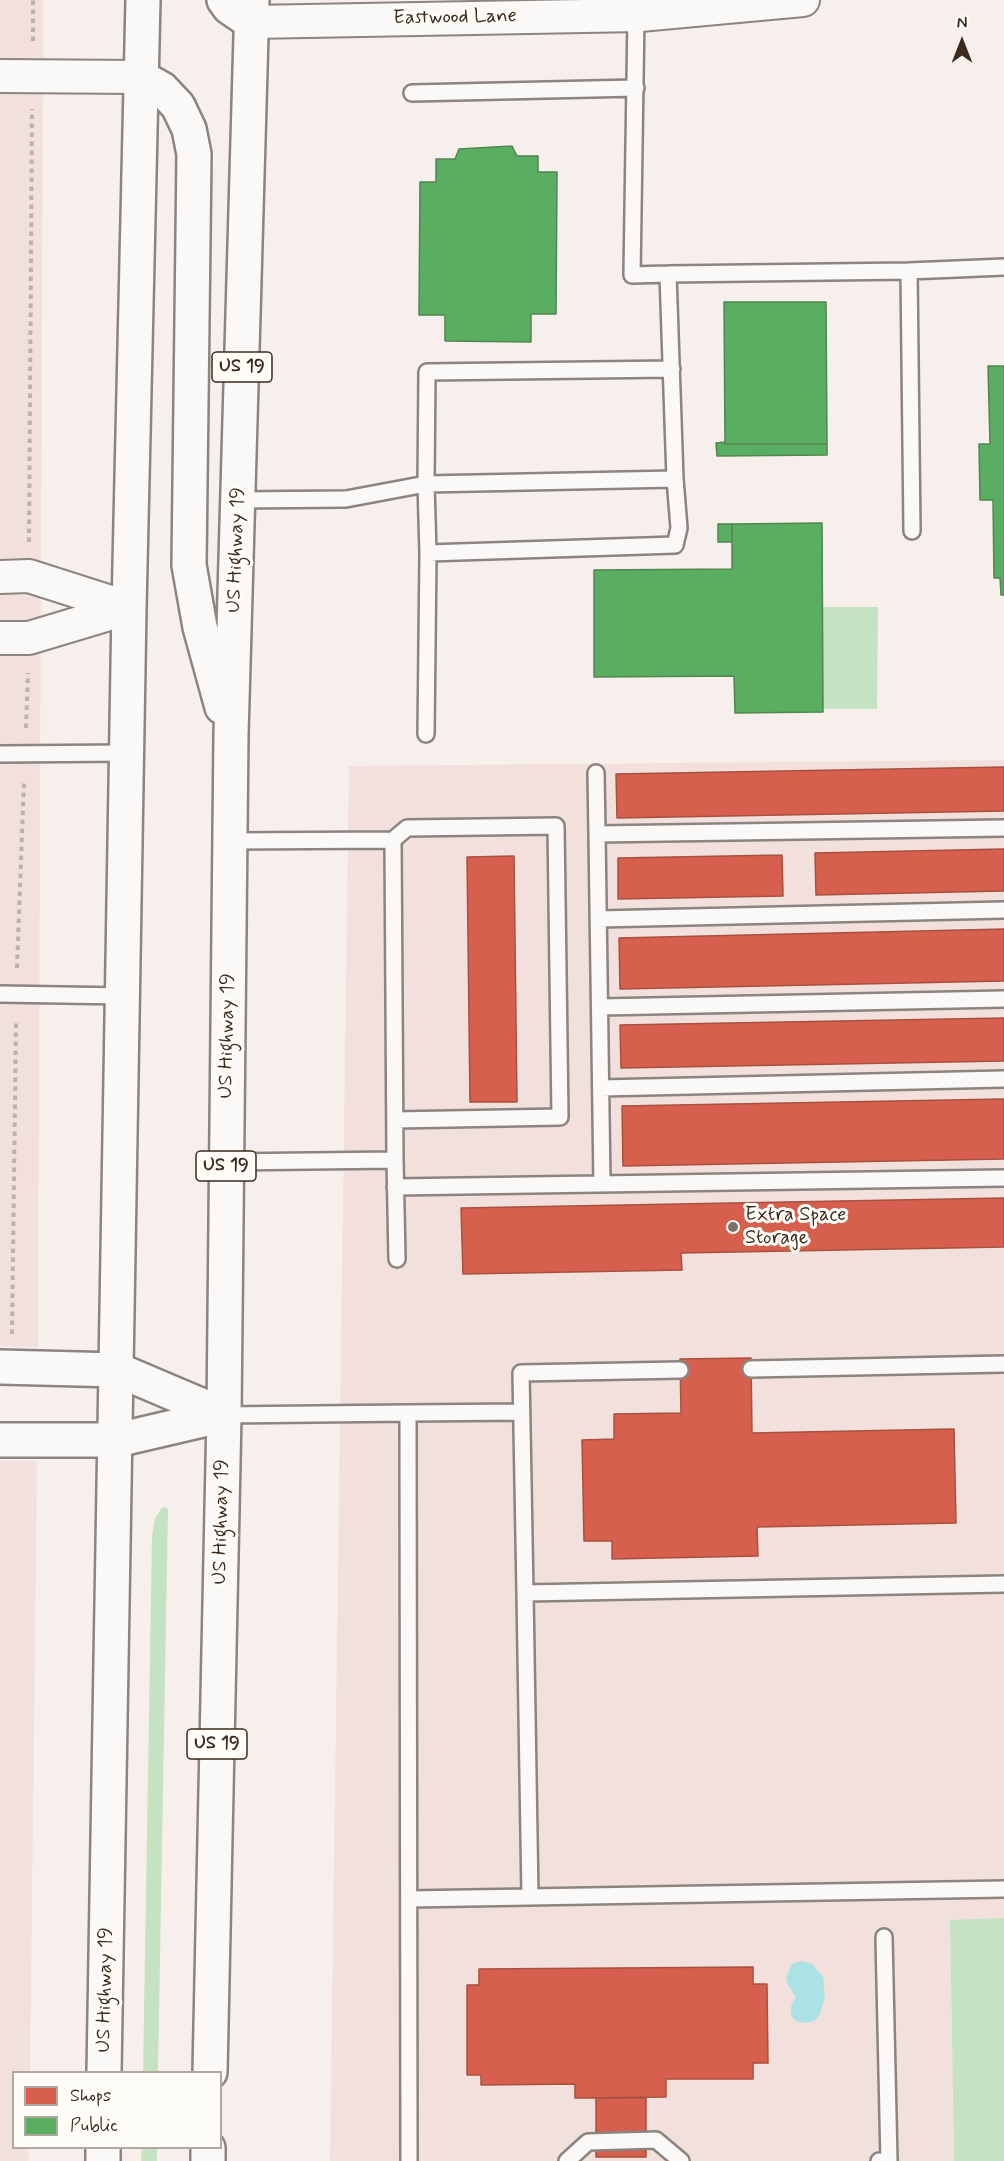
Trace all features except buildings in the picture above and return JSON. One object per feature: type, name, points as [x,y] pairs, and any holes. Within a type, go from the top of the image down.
[{"type":"main road","name":"US Highway 19","points":[[105,2071],[129,608],[143,0]]},
{"type":"main road","points":[[224,0],[229,7],[251,11]]},
{"type":"main road","name":"US Highway 19","points":[[210,2071],[224,1415],[231,734],[251,11]]},
{"type":"main road","points":[[141,77],[162,89],[178,106],[189,129],[194,154],[189,565],[200,627],[231,734]]},
{"type":"main road","points":[[6,1368],[118,1370],[224,1415]]},
{"type":"main road","points":[[0,1440],[117,1440],[224,1415]]},
{"type":"street","name":"Eastwood Lane","points":[[251,11],[569,8],[636,15],[803,0]]},
{"type":"street","points":[[0,76],[141,77]]},
{"type":"street","points":[[15,577],[129,608]]},
{"type":"street","points":[[14,638],[129,608]]},
{"type":"lane","points":[[636,15],[632,275],[909,271],[1004,267]]},
{"type":"lane","points":[[412,93],[636,88]]},
{"type":"lane","points":[[909,271],[912,531]]},
{"type":"lane","points":[[428,553],[675,545],[679,528],[675,479],[668,274]]},
{"type":"lane","points":[[426,734],[427,372],[672,369]]},
{"type":"lane","points":[[238,500],[346,499],[426,484],[675,479]]},
{"type":"lane","points":[[0,754],[127,753]]},
{"type":"lane","points":[[596,773],[602,1184]]},
{"type":"lane","points":[[230,841],[393,840],[407,828],[556,826],[560,1117],[395,1120]]},
{"type":"lane","points":[[597,834],[1004,828]]},
{"type":"lane","points":[[393,840],[397,1259]]},
{"type":"lane","points":[[598,919],[1004,910]]},
{"type":"lane","points":[[0,994],[124,996]]},
{"type":"lane","points":[[600,1007],[1004,999]]},
{"type":"lane","points":[[601,1088],[1004,1080]]},
{"type":"lane","points":[[226,1161],[395,1160]]},
{"type":"lane","points":[[396,1187],[1004,1178]]},
{"type":"lane","points":[[751,1369],[1004,1364]]},
{"type":"lane","points":[[530,1897],[520,1373],[680,1370]]},
{"type":"lane","points":[[224,1415],[521,1412]]},
{"type":"lane","points":[[408,1413],[409,2161]]},
{"type":"lane","points":[[525,1593],[1004,1584]]},
{"type":"lane","points":[[409,1899],[1004,1889]]},
{"type":"lane","points":[[879,2161],[890,2161],[884,1937]]},
{"type":"lane","points":[[567,2161],[588,2142],[656,2140],[681,2161]]},
{"type":"path","points":[[15,577],[33,0]]},
{"type":"path","points":[[6,1368],[25,754],[14,638]]},
{"type":"shaded area","points":[[0,0],[43,0],[38,1347],[0,1346]]},
{"type":"shaded area","points":[[1004,760],[1004,1918],[950,1921],[954,2161],[330,2161],[349,766]]},
{"type":"shaded area","points":[[0,1461],[37,1461],[30,2071],[12,2071],[12,2149],[29,2149],[29,2161],[0,2161]]},
{"type":"green space","points":[[822,607],[878,607],[877,709],[823,709]]},
{"type":"green space","points":[[164,1507],[168,1509],[158,2071],[143,2071],[152,1537],[155,1518]]},
{"type":"green space","points":[[1004,1918],[1004,2161],[954,2161],[950,1920]]},
{"type":"green space","points":[[142,2149],[157,2149],[157,2161],[141,2161]]},
{"type":"water","points":[[801,1961],[812,1964],[823,1977],[825,1996],[820,2014],[814,2021],[804,2023],[796,2021],[791,2015],[791,2007],[796,1997],[786,1978],[792,1964]]},
{"type":"place","name":"Extra Space Storage","points":[[733,1227]]}]
